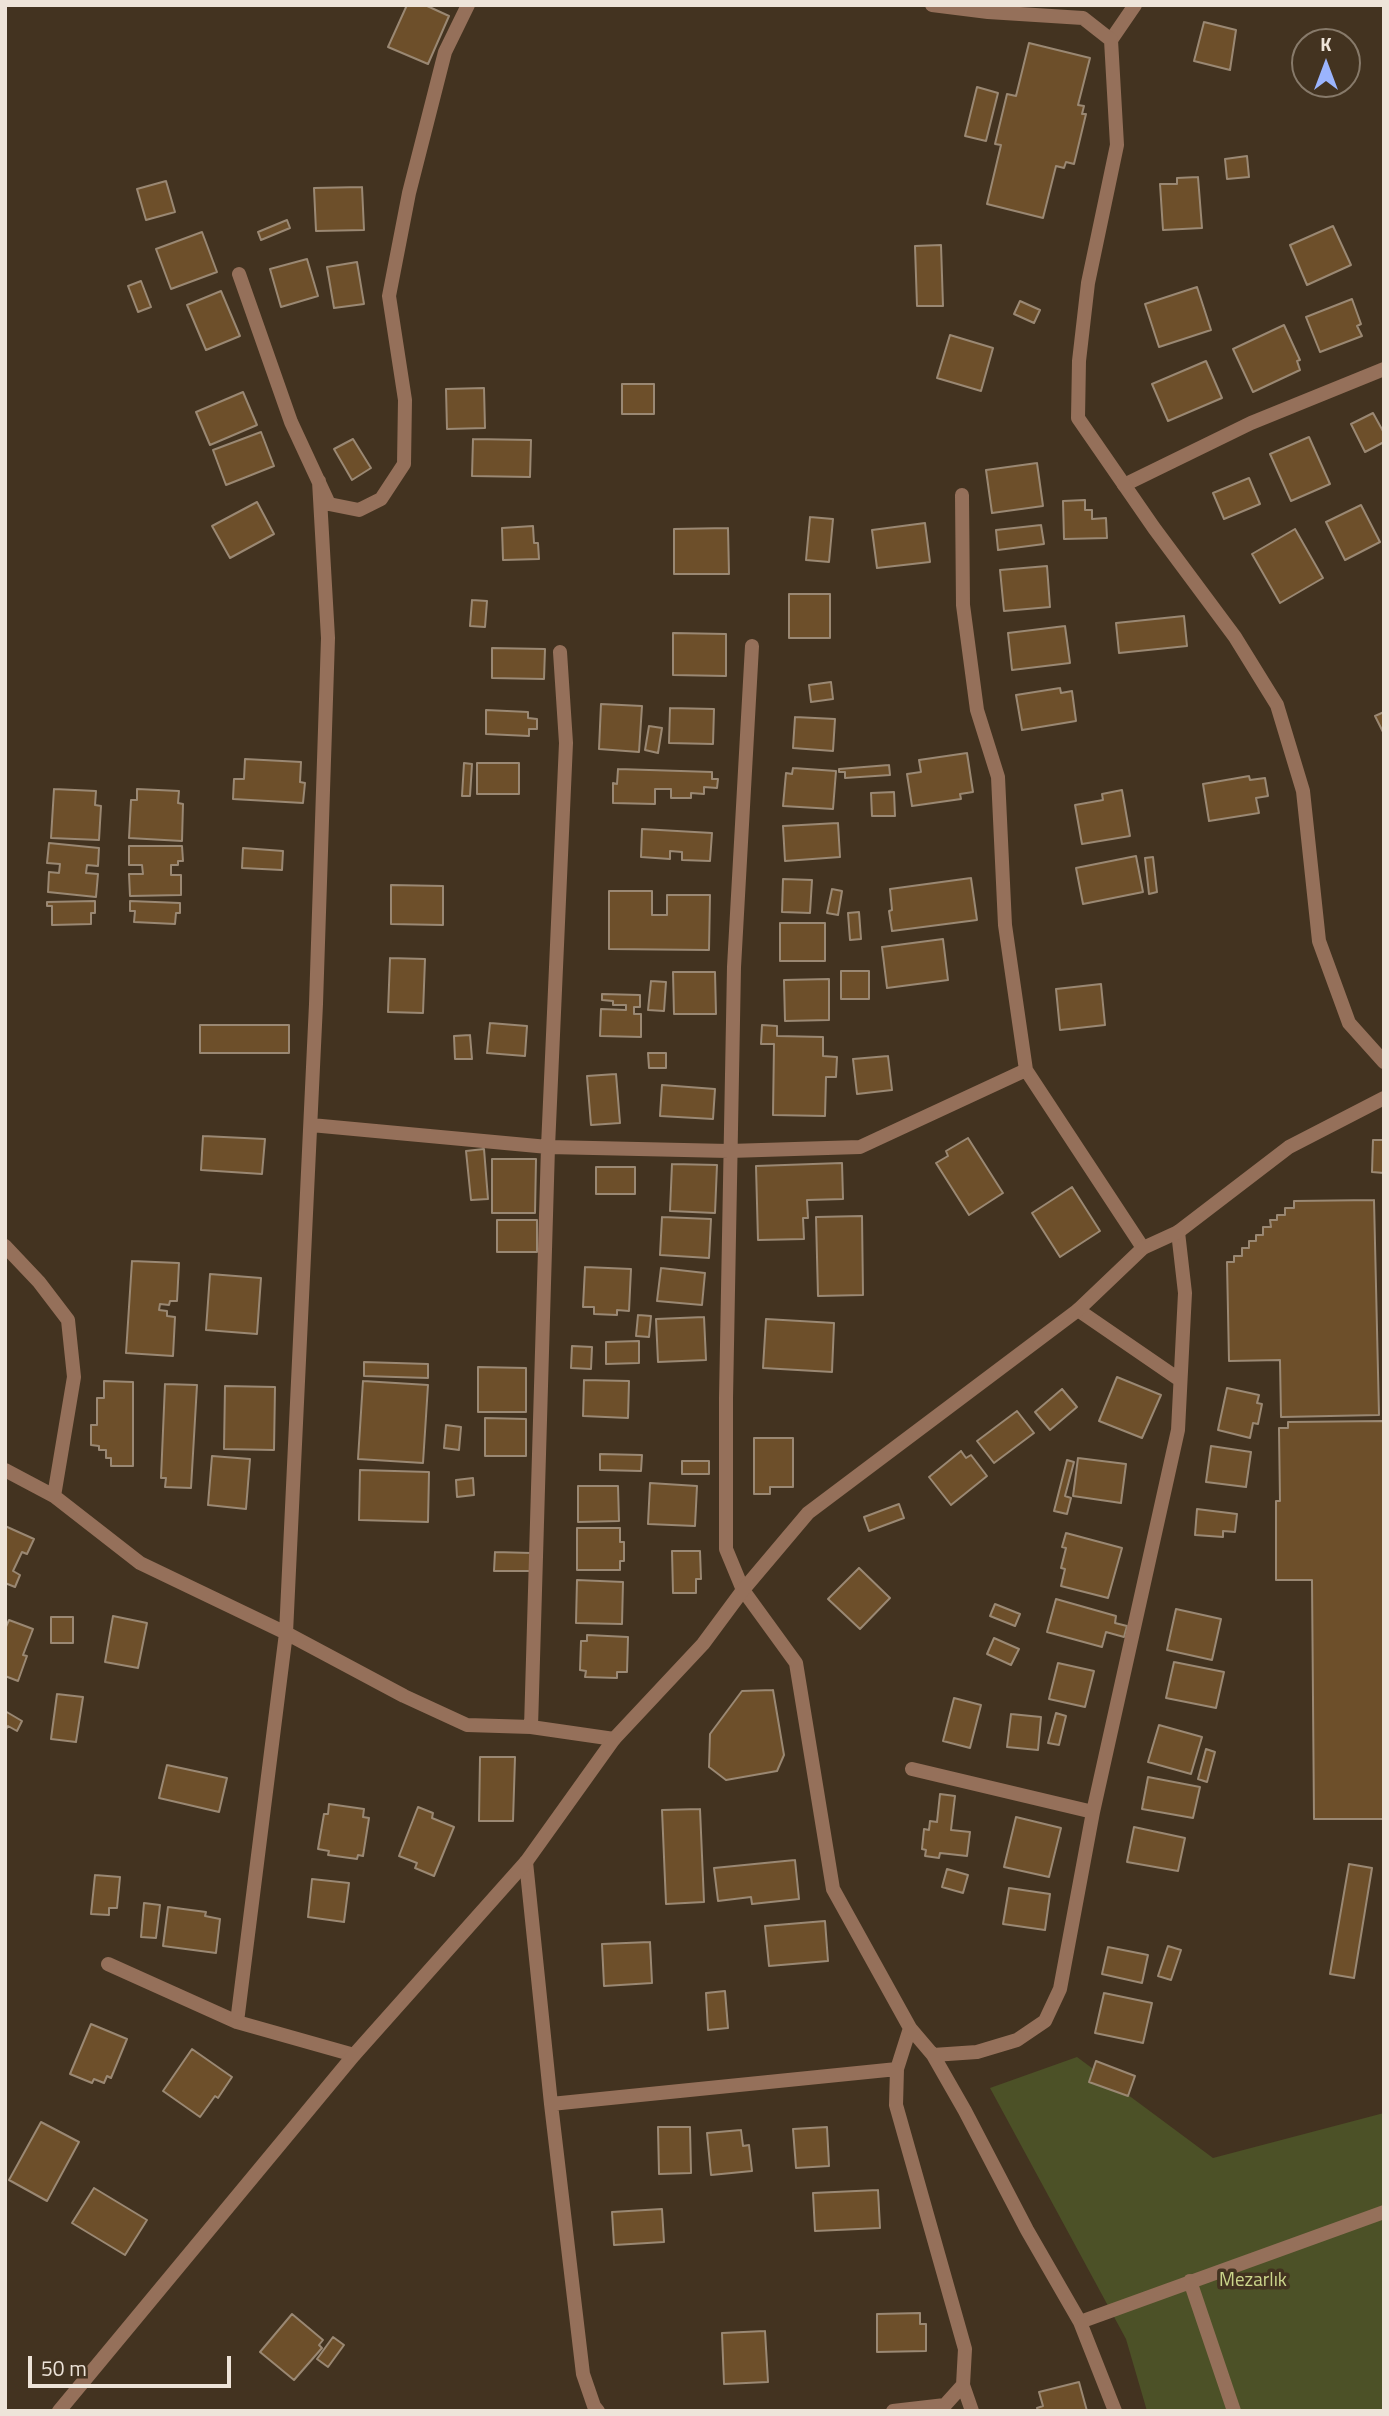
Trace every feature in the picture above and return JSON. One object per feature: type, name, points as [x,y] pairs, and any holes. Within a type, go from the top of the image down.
[{"type":"street","points":[[239,274],[291,422],[330,504],[359,510],[381,499],[404,464],[405,400],[389,296],[409,194],[445,51],[468,5]]},
{"type":"street","points":[[932,5],[1083,18],[1111,40]]},
{"type":"street","points":[[1135,5],[1111,40],[1117,145],[1088,283],[1079,361],[1078,418],[1235,637],[1277,705],[1303,791],[1318,941],[1349,1023],[1384,1062]]},
{"type":"street","points":[[1124,485],[1251,423],[1384,369]]},
{"type":"street","points":[[237,2022],[286,1633],[311,1125],[328,638],[319,481]]},
{"type":"street","points":[[962,495],[963,605],[977,710],[998,777],[1005,925],[1026,1070],[1143,1248]]},
{"type":"street","points":[[752,646],[734,967],[729,1151],[726,1549],[743,1590],[796,1663],[832,1889],[910,2028],[933,2055],[1080,2322],[1115,2411]]},
{"type":"street","points":[[531,1727],[548,1147],[566,743],[560,653]]},
{"type":"street","points":[[311,1125],[548,1147],[729,1151],[860,1147],[1026,1070]]},
{"type":"street","points":[[59,2411],[354,2055],[526,1863],[614,1738],[703,1644],[743,1590],[808,1514],[1078,1310],[1143,1248],[1178,1232],[1289,1147],[1384,1098]]},
{"type":"street","points":[[933,2055],[977,2052],[1017,2040],[1045,2021],[1060,1989],[1093,1812],[1178,1430],[1185,1293],[1178,1232]]},
{"type":"street","points":[[5,1246],[40,1282],[68,1320],[74,1377],[54,1496]]},
{"type":"street","points":[[1078,1310],[1180,1380]]},
{"type":"street","points":[[5,1470],[54,1496],[140,1563],[467,1725],[531,1727],[614,1738]]},
{"type":"street","points":[[912,1769],[1093,1812]]},
{"type":"street","points":[[526,1863],[583,2374],[598,2411]]},
{"type":"street","points":[[108,1964],[237,2022],[354,2055]]},
{"type":"street","points":[[910,2028],[897,2069],[896,2105],[965,2349],[963,2385],[972,2411]]},
{"type":"street","points":[[551,2104],[897,2069]]},
{"type":"street","points":[[1080,2322],[1384,2212]]},
{"type":"street","points":[[1190,2281],[1234,2411]]},
{"type":"street","points":[[893,2411],[945,2405],[963,2385]]},
{"type":"green space","name":"Mezarlık","points":[[1077,2057],[1213,2158],[1384,2113],[1384,2411],[1147,2411],[1126,2339],[990,2088]]},
{"type":"building","points":[[407,5],[425,5],[449,16],[428,64],[388,47]]},
{"type":"building","points":[[1204,22],[1236,30],[1230,70],[1194,61]]},
{"type":"building","points":[[1029,43],[1090,58],[1078,105],[1084,106],[1082,114],[1086,114],[1074,164],[1066,162],[1064,168],[1056,166],[1043,218],[987,204],[1001,145],[995,144],[1007,94],[1016,96]]},
{"type":"building","points":[[977,87],[998,93],[986,141],[965,136]]},
{"type":"building","points":[[1247,156],[1249,177],[1227,179],[1225,159]]},
{"type":"building","points":[[1198,177],[1202,228],[1163,230],[1160,184],[1177,184],[1177,178]]},
{"type":"building","points":[[166,181],[175,212],[146,220],[137,189]]},
{"type":"building","points":[[362,187],[364,230],[316,231],[314,188]]},
{"type":"building","points":[[287,220],[290,228],[261,240],[258,232]]},
{"type":"building","points":[[1333,226],[1351,265],[1307,285],[1290,245]]},
{"type":"building","points":[[202,232],[217,272],[171,289],[156,249]]},
{"type":"building","points":[[941,245],[943,306],[917,306],[915,246]]},
{"type":"building","points":[[307,259],[318,296],[281,307],[270,269]]},
{"type":"building","points":[[357,262],[364,304],[334,308],[327,267]]},
{"type":"building","points":[[141,281],[151,307],[138,312],[128,286]]},
{"type":"building","points":[[1197,287],[1211,330],[1159,347],[1145,304]]},
{"type":"building","points":[[221,291],[240,336],[206,350],[187,305]]},
{"type":"building","points":[[1352,299],[1361,324],[1357,326],[1362,336],[1320,352],[1306,317]]},
{"type":"building","points":[[1020,301],[1040,310],[1034,323],[1014,314]]},
{"type":"building","points":[[1284,325],[1300,360],[1297,361],[1300,370],[1253,392],[1233,349]]},
{"type":"building","points":[[950,335],[993,348],[981,391],[937,378]]},
{"type":"building","points":[[1206,361],[1222,398],[1168,421],[1152,384]]},
{"type":"building","points":[[622,384],[654,384],[654,414],[622,414]]},
{"type":"building","points":[[484,388],[485,428],[447,429],[446,389]]},
{"type":"building","points":[[243,392],[257,425],[210,445],[196,412]]},
{"type":"building","points":[[1373,413],[1384,433],[1384,442],[1365,452],[1351,424]]},
{"type":"building","points":[[261,432],[274,466],[226,485],[213,450]]},
{"type":"building","points":[[1309,437],[1330,484],[1291,501],[1270,454]]},
{"type":"building","points":[[353,439],[371,468],[352,480],[334,449]]},
{"type":"building","points":[[473,439],[531,440],[530,477],[472,476]]},
{"type":"building","points":[[1037,463],[1043,506],[992,513],[986,470]]},
{"type":"building","points":[[1249,478],[1260,504],[1224,519],[1213,493]]},
{"type":"building","points":[[1085,500],[1085,510],[1092,510],[1092,519],[1106,518],[1107,538],[1064,539],[1063,501]]},
{"type":"building","points":[[257,502],[274,534],[230,558],[212,526]]},
{"type":"building","points":[[1361,505],[1380,542],[1345,560],[1326,522]]},
{"type":"building","points":[[810,517],[833,519],[829,562],[806,560]]},
{"type":"building","points":[[925,523],[930,562],[877,568],[872,530]]},
{"type":"building","points":[[1041,525],[1044,544],[998,550],[996,530]]},
{"type":"building","points":[[533,526],[539,559],[503,560],[502,528]]},
{"type":"building","points":[[728,528],[729,574],[674,574],[674,529]]},
{"type":"building","points":[[1295,529],[1323,578],[1280,603],[1252,554]]},
{"type":"building","points":[[1047,566],[1050,607],[1004,611],[1000,570]]},
{"type":"building","points":[[789,594],[830,594],[830,638],[789,638]]},
{"type":"building","points":[[472,600],[487,601],[485,627],[470,626]]},
{"type":"building","points":[[1184,616],[1187,646],[1119,653],[1116,623]]},
{"type":"building","points":[[1065,626],[1070,663],[1012,670],[1008,633]]},
{"type":"building","points":[[673,633],[726,634],[726,676],[673,675]]},
{"type":"building","points":[[492,648],[545,649],[544,679],[492,678]]},
{"type":"building","points":[[831,682],[833,699],[811,702],[809,685]]},
{"type":"building","points":[[1060,688],[1061,693],[1072,691],[1076,721],[1022,730],[1016,695]]},
{"type":"building","points":[[601,704],[642,706],[639,752],[599,749]]},
{"type":"building","points":[[670,708],[714,709],[713,744],[669,743]]},
{"type":"building","points":[[486,710],[528,712],[528,718],[537,719],[537,729],[529,729],[529,736],[486,734]]},
{"type":"building","points":[[1384,712],[1384,734],[1375,716]]},
{"type":"building","points":[[795,717],[835,719],[833,751],[793,748]]},
{"type":"building","points":[[649,726],[662,728],[658,753],[645,750]]},
{"type":"building","points":[[967,753],[973,792],[960,794],[961,799],[912,806],[907,774],[921,772],[919,760]]},
{"type":"building","points":[[245,759],[301,762],[300,782],[305,783],[303,803],[233,799],[234,779],[244,779]]},
{"type":"building","points":[[464,763],[472,764],[470,796],[462,796]]},
{"type":"building","points":[[477,763],[519,763],[519,794],[477,794]]},
{"type":"building","points":[[889,765],[890,775],[845,778],[845,772],[839,772],[839,769]]},
{"type":"building","points":[[793,768],[836,771],[833,809],[783,806],[786,773],[792,774]]},
{"type":"building","points":[[618,769],[712,772],[712,779],[718,779],[717,788],[704,787],[704,794],[691,793],[691,798],[671,798],[671,789],[655,789],[655,804],[613,803],[613,783],[617,784]]},
{"type":"building","points":[[1249,776],[1250,780],[1265,778],[1268,796],[1256,798],[1259,813],[1209,821],[1203,784]]},
{"type":"building","points":[[54,789],[96,791],[95,805],[101,806],[99,840],[51,838]]},
{"type":"building","points":[[137,789],[179,791],[178,803],[183,804],[182,841],[129,838],[131,800],[137,800]]},
{"type":"building","points":[[1122,790],[1130,836],[1082,844],[1075,805],[1103,800],[1102,794]]},
{"type":"building","points":[[894,792],[895,816],[872,816],[871,793]]},
{"type":"building","points":[[838,823],[840,857],[785,861],[783,826]]},
{"type":"building","points":[[642,829],[712,833],[710,861],[682,860],[682,852],[670,851],[670,859],[641,857]]},
{"type":"building","points":[[49,843],[99,848],[98,866],[87,865],[86,873],[98,874],[96,897],[48,892],[49,872],[59,873],[60,864],[47,863]]},
{"type":"building","points":[[129,846],[182,846],[183,861],[178,861],[178,865],[171,865],[171,875],[181,875],[181,895],[130,896],[129,874],[143,874],[142,865],[129,865]]},
{"type":"building","points":[[243,848],[283,851],[282,870],[242,868]]},
{"type":"building","points":[[1136,856],[1143,892],[1083,904],[1076,868]]},
{"type":"building","points":[[1153,857],[1157,892],[1149,894],[1145,858]]},
{"type":"building","points":[[971,878],[977,920],[892,931],[890,889]]},
{"type":"building","points":[[783,879],[812,880],[810,913],[782,912]]},
{"type":"building","points":[[391,885],[443,886],[443,925],[391,924]]},
{"type":"building","points":[[832,889],[842,891],[838,915],[827,913]]},
{"type":"building","points":[[609,891],[652,891],[652,915],[667,915],[667,895],[710,895],[709,950],[609,949]]},
{"type":"building","points":[[95,901],[91,924],[52,925],[52,906],[47,906],[47,902]]},
{"type":"building","points":[[130,901],[180,903],[180,913],[176,913],[175,924],[134,922],[135,911],[130,911]]},
{"type":"building","points":[[859,912],[861,939],[850,940],[848,913]]},
{"type":"building","points":[[780,923],[825,923],[825,961],[780,961]]},
{"type":"building","points":[[943,939],[948,980],[887,988],[882,947]]},
{"type":"building","points":[[390,958],[425,959],[423,1013],[388,1012]]},
{"type":"building","points":[[841,971],[869,971],[869,999],[841,999]]},
{"type":"building","points":[[673,972],[715,972],[716,1014],[674,1014]]},
{"type":"building","points":[[829,979],[829,1020],[785,1021],[784,980]]},
{"type":"building","points":[[651,981],[666,982],[664,1011],[648,1010]]},
{"type":"building","points":[[1101,984],[1105,1025],[1060,1030],[1056,989]]},
{"type":"building","points":[[602,994],[640,995],[640,1007],[634,1007],[634,1014],[641,1014],[641,1037],[600,1036],[601,1009],[626,1010],[626,1005],[613,1005],[613,1001],[602,1000]]},
{"type":"building","points":[[490,1023],[527,1026],[525,1056],[487,1053]]},
{"type":"building","points":[[200,1025],[289,1025],[289,1053],[200,1053]]},
{"type":"building","points":[[762,1025],[777,1026],[777,1036],[823,1037],[823,1056],[837,1057],[836,1077],[826,1077],[825,1116],[773,1115],[774,1044],[761,1044]]},
{"type":"building","points":[[470,1035],[472,1059],[455,1059],[454,1036]]},
{"type":"building","points":[[648,1053],[666,1053],[666,1068],[649,1068]]},
{"type":"building","points":[[888,1056],[892,1090],[857,1094],[853,1059]]},
{"type":"building","points":[[616,1074],[620,1123],[591,1125],[587,1076]]},
{"type":"building","points":[[662,1085],[715,1089],[713,1119],[660,1116]]},
{"type":"building","points":[[203,1136],[265,1139],[262,1174],[201,1170]]},
{"type":"building","points":[[968,1138],[1003,1193],[969,1215],[936,1163],[948,1156],[946,1151]]},
{"type":"building","points":[[1373,1140],[1384,1140],[1384,1173],[1372,1172]]},
{"type":"building","points":[[484,1149],[488,1199],[471,1200],[466,1151]]},
{"type":"building","points":[[492,1159],[536,1159],[535,1213],[492,1213]]},
{"type":"building","points":[[842,1163],[843,1199],[807,1200],[808,1218],[803,1218],[804,1239],[758,1240],[756,1166]]},
{"type":"building","points":[[672,1164],[717,1165],[715,1213],[670,1211]]},
{"type":"building","points":[[596,1167],[635,1167],[635,1194],[596,1194]]},
{"type":"building","points":[[1072,1187],[1100,1231],[1060,1257],[1032,1213]]},
{"type":"building","points":[[1374,1200],[1379,1415],[1281,1417],[1280,1360],[1229,1361],[1227,1262],[1234,1262],[1234,1256],[1242,1256],[1242,1248],[1249,1248],[1249,1241],[1256,1241],[1256,1235],[1263,1235],[1263,1227],[1271,1227],[1270,1220],[1277,1220],[1277,1215],[1285,1215],[1285,1208],[1294,1208],[1294,1201]]},
{"type":"building","points":[[862,1216],[863,1295],[818,1296],[816,1217]]},
{"type":"building","points":[[662,1217],[711,1219],[709,1258],[660,1255]]},
{"type":"building","points":[[497,1220],[537,1220],[537,1252],[497,1252]]},
{"type":"building","points":[[132,1261],[179,1263],[177,1301],[170,1301],[169,1305],[160,1304],[159,1310],[167,1311],[167,1316],[175,1317],[173,1356],[126,1353]]},
{"type":"building","points":[[585,1267],[631,1269],[629,1311],[617,1310],[617,1315],[594,1314],[594,1307],[583,1307]]},
{"type":"building","points":[[661,1268],[705,1273],[702,1305],[657,1301]]},
{"type":"building","points":[[210,1274],[261,1278],[257,1334],[206,1330]]},
{"type":"building","points":[[638,1315],[651,1316],[649,1337],[636,1336]]},
{"type":"building","points":[[704,1317],[706,1360],[658,1362],[656,1319]]},
{"type":"building","points":[[766,1319],[834,1323],[832,1372],[763,1368]]},
{"type":"building","points":[[639,1341],[639,1363],[606,1364],[606,1342]]},
{"type":"building","points":[[572,1346],[592,1347],[591,1369],[571,1368]]},
{"type":"building","points":[[364,1362],[428,1364],[428,1378],[364,1376]]},
{"type":"building","points":[[478,1367],[526,1368],[526,1412],[478,1412]]},
{"type":"building","points":[[1117,1377],[1161,1395],[1142,1438],[1099,1421]]},
{"type":"building","points":[[584,1380],[629,1381],[628,1418],[583,1416]]},
{"type":"building","points":[[104,1381],[133,1382],[133,1466],[111,1466],[111,1458],[106,1458],[106,1450],[99,1450],[99,1446],[91,1445],[91,1425],[97,1425],[97,1398],[104,1398]]},
{"type":"building","points":[[363,1381],[428,1385],[423,1463],[358,1459]]},
{"type":"building","points":[[165,1384],[197,1385],[191,1488],[165,1487],[166,1478],[161,1478]]},
{"type":"building","points":[[225,1386],[275,1387],[274,1450],[224,1449]]},
{"type":"building","points":[[1227,1388],[1259,1395],[1257,1403],[1262,1404],[1258,1424],[1253,1423],[1250,1438],[1218,1430]]},
{"type":"building","points":[[1062,1389],[1077,1407],[1050,1430],[1035,1412]]},
{"type":"building","points":[[1017,1411],[1034,1433],[994,1463],[977,1441]]},
{"type":"building","points":[[485,1418],[526,1419],[526,1456],[485,1456]]},
{"type":"building","points":[[1384,1421],[1384,1819],[1314,1819],[1312,1580],[1276,1580],[1276,1501],[1280,1501],[1279,1428],[1288,1428],[1288,1422]]},
{"type":"building","points":[[446,1425],[461,1427],[459,1450],[444,1448]]},
{"type":"building","points":[[754,1438],[793,1438],[793,1487],[770,1487],[770,1494],[754,1494]]},
{"type":"building","points":[[1211,1446],[1251,1452],[1246,1487],[1206,1482]]},
{"type":"building","points":[[961,1451],[966,1458],[971,1455],[987,1476],[951,1505],[929,1477]]},
{"type":"building","points":[[600,1454],[642,1455],[641,1471],[600,1470]]},
{"type":"building","points":[[212,1456],[250,1459],[246,1509],[208,1505]]},
{"type":"building","points":[[1078,1458],[1126,1464],[1121,1503],[1073,1496]]},
{"type":"building","points":[[1067,1460],[1074,1462],[1065,1496],[1071,1498],[1067,1514],[1054,1511]]},
{"type":"building","points":[[682,1461],[709,1461],[709,1474],[682,1474]]},
{"type":"building","points":[[360,1470],[429,1472],[428,1522],[359,1520]]},
{"type":"building","points":[[473,1478],[474,1495],[457,1497],[456,1480]]},
{"type":"building","points":[[650,1483],[697,1486],[695,1526],[648,1524]]},
{"type":"building","points":[[578,1486],[618,1486],[619,1521],[578,1522]]},
{"type":"building","points":[[899,1504],[904,1518],[869,1531],[864,1517]]},
{"type":"building","points":[[1197,1509],[1237,1514],[1235,1532],[1223,1531],[1223,1537],[1195,1535]]},
{"type":"building","points":[[5,1526],[34,1539],[27,1554],[22,1552],[13,1571],[20,1575],[15,1587],[5,1583]]},
{"type":"building","points":[[577,1528],[620,1528],[620,1542],[624,1542],[624,1561],[620,1561],[620,1570],[577,1570]]},
{"type":"building","points":[[1066,1533],[1122,1548],[1108,1598],[1061,1586],[1065,1569],[1061,1568],[1066,1548],[1062,1547]]},
{"type":"building","points":[[672,1551],[700,1551],[701,1579],[696,1579],[696,1593],[673,1593]]},
{"type":"building","points":[[495,1552],[531,1553],[530,1571],[494,1571]]},
{"type":"building","points":[[859,1568],[890,1598],[860,1629],[828,1599]]},
{"type":"building","points":[[577,1580],[623,1582],[622,1624],[576,1623]]},
{"type":"building","points":[[1056,1599],[1116,1616],[1115,1623],[1127,1626],[1124,1637],[1106,1632],[1102,1647],[1047,1632]]},
{"type":"building","points":[[995,1604],[1020,1614],[1015,1626],[990,1616]]},
{"type":"building","points":[[1176,1609],[1221,1619],[1212,1660],[1167,1650]]},
{"type":"building","points":[[113,1616],[147,1623],[138,1668],[105,1662]]},
{"type":"building","points":[[51,1617],[73,1617],[73,1643],[51,1643]]},
{"type":"building","points":[[9,1620],[33,1629],[23,1655],[27,1656],[18,1681],[5,1676],[5,1629]]},
{"type":"building","points":[[587,1635],[628,1637],[627,1672],[617,1672],[617,1678],[585,1677],[586,1671],[580,1670],[581,1641],[587,1641]]},
{"type":"building","points":[[994,1638],[1019,1649],[1011,1665],[987,1654]]},
{"type":"building","points":[[1174,1662],[1224,1672],[1216,1708],[1166,1698]]},
{"type":"building","points":[[1058,1663],[1094,1671],[1085,1707],[1049,1699]]},
{"type":"building","points":[[773,1690],[784,1755],[777,1771],[726,1780],[709,1767],[710,1734],[742,1691]]},
{"type":"building","points":[[57,1694],[83,1697],[76,1742],[51,1739]]},
{"type":"building","points":[[954,1698],[981,1705],[970,1748],[943,1741]]},
{"type":"building","points":[[5,1711],[22,1721],[17,1731],[8,1726],[5,1731]]},
{"type":"building","points":[[1056,1713],[1066,1716],[1059,1745],[1048,1743]]},
{"type":"building","points":[[1011,1714],[1041,1717],[1038,1750],[1007,1747]]},
{"type":"building","points":[[1159,1725],[1202,1737],[1191,1774],[1148,1762]]},
{"type":"building","points":[[1206,1749],[1215,1752],[1207,1782],[1198,1779]]},
{"type":"building","points":[[480,1757],[515,1757],[513,1821],[479,1821]]},
{"type":"building","points":[[167,1765],[227,1778],[219,1812],[159,1798]]},
{"type":"building","points":[[1148,1777],[1200,1787],[1193,1818],[1142,1809]]},
{"type":"building","points":[[940,1794],[955,1796],[951,1830],[970,1832],[967,1856],[940,1853],[939,1858],[925,1856],[926,1850],[922,1849],[924,1829],[929,1830],[930,1821],[937,1822]]},
{"type":"building","points":[[329,1804],[364,1809],[363,1817],[369,1818],[363,1856],[358,1855],[357,1859],[328,1855],[329,1851],[318,1849],[324,1814],[328,1814]]},
{"type":"building","points":[[418,1807],[433,1813],[432,1818],[454,1827],[434,1876],[415,1868],[417,1863],[399,1856]]},
{"type":"building","points":[[700,1809],[704,1902],[666,1904],[662,1810]]},
{"type":"building","points":[[1016,1817],[1061,1828],[1049,1877],[1004,1867]]},
{"type":"building","points":[[1134,1827],[1185,1838],[1178,1871],[1127,1862]]},
{"type":"building","points":[[795,1860],[799,1899],[752,1904],[751,1897],[718,1901],[714,1868]]},
{"type":"building","points":[[1349,1864],[1372,1868],[1354,1978],[1330,1974]]},
{"type":"building","points":[[947,1869],[968,1875],[963,1893],[942,1887]]},
{"type":"building","points":[[95,1875],[120,1877],[117,1908],[109,1908],[109,1915],[91,1914]]},
{"type":"building","points":[[312,1879],[349,1883],[344,1922],[308,1917]]},
{"type":"building","points":[[1009,1888],[1050,1894],[1045,1930],[1003,1924]]},
{"type":"building","points":[[144,1903],[160,1905],[156,1938],[141,1937]]},
{"type":"building","points":[[168,1907],[206,1912],[205,1916],[220,1919],[216,1953],[163,1946]]},
{"type":"building","points":[[825,1921],[828,1961],[769,1966],[765,1926]]},
{"type":"building","points":[[650,1942],[652,1983],[604,1986],[602,1944]]},
{"type":"building","points":[[1168,1946],[1181,1950],[1171,1980],[1158,1976]]},
{"type":"building","points":[[1108,1947],[1148,1955],[1142,1983],[1102,1974]]},
{"type":"building","points":[[725,1991],[728,2028],[708,2030],[706,1993]]},
{"type":"building","points":[[1104,1993],[1152,2003],[1143,2043],[1095,2033]]},
{"type":"building","points":[[91,2024],[127,2039],[111,2078],[107,2076],[104,2083],[94,2079],[92,2083],[70,2074]]},
{"type":"building","points":[[192,2049],[232,2077],[218,2098],[215,2096],[200,2117],[163,2091]]},
{"type":"building","points":[[1096,2061],[1135,2076],[1128,2096],[1089,2082]]},
{"type":"building","points":[[41,2122],[79,2142],[47,2201],[9,2180]]},
{"type":"building","points":[[658,2127],[690,2127],[691,2173],[659,2174]]},
{"type":"building","points":[[827,2127],[829,2166],[796,2168],[793,2129]]},
{"type":"building","points":[[741,2130],[743,2146],[749,2145],[752,2171],[711,2175],[707,2133]]},
{"type":"building","points":[[94,2188],[147,2220],[125,2255],[72,2223]]},
{"type":"building","points":[[878,2190],[880,2228],[815,2231],[813,2193]]},
{"type":"building","points":[[662,2209],[664,2242],[614,2245],[612,2212]]},
{"type":"building","points":[[920,2313],[920,2324],[926,2324],[926,2351],[877,2352],[877,2314]]},
{"type":"building","points":[[292,2314],[323,2340],[319,2345],[322,2348],[294,2380],[260,2352]]},
{"type":"building","points":[[765,2331],[768,2382],[724,2384],[722,2333]]},
{"type":"building","points":[[333,2337],[344,2345],[328,2367],[317,2359]]},
{"type":"building","points":[[1079,2382],[1087,2411],[1038,2411],[1037,2408],[1043,2406],[1039,2392]]}]
